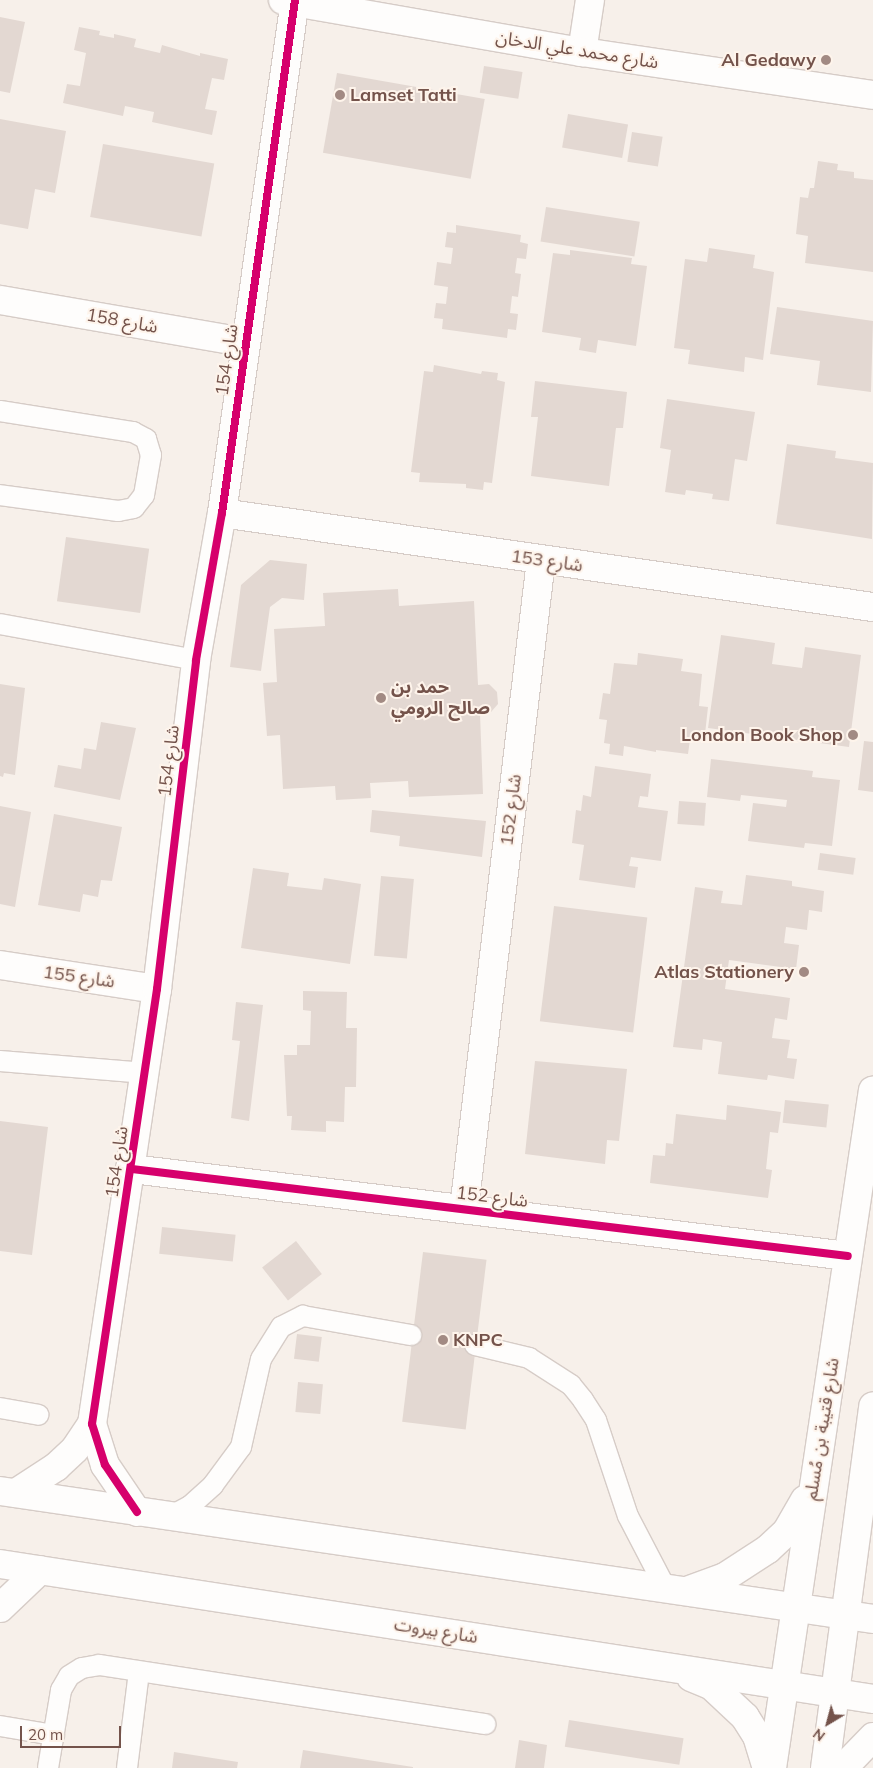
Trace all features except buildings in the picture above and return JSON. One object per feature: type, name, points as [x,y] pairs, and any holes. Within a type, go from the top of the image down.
[{"type":"street","points":[[582,52],[590,0]]},
{"type":"street","name":"شارع محمد علي الدخان","points":[[291,1],[582,52],[873,95]]},
{"type":"street","name":"شارع 154","points":[[8,1492],[56,1467],[75,1450],[92,1424],[158,989],[196,660],[222,513],[291,1]]},
{"type":"street","name":"شارع 158","points":[[0,300],[244,342]]},
{"type":"street","name":"شارع 153","points":[[222,513],[873,607]]},
{"type":"street","name":"شارع 152","points":[[464,1209],[541,560]]},
{"type":"street","name":"شارع 155","points":[[0,965],[158,989]]},
{"type":"street","name":"شارع قتيبة بن مُسلم","points":[[772,1768],[873,1090]]},
{"type":"street","name":"شارع 152","points":[[132,1169],[848,1256]]},
{"type":"street","points":[[825,1768],[873,1406]]},
{"type":"street","name":"شارع 154","points":[[92,1424],[105,1465],[138,1512]]},
{"type":"street","points":[[676,1590],[725,1577],[768,1550],[787,1532],[800,1513],[815,1478]]},
{"type":"street","points":[[8,1492],[873,1619]]},
{"type":"street","points":[[860,1510],[873,1538]]},
{"type":"street","name":"شارع بيروت","points":[[0,1564],[873,1699]]},
{"type":"street","points":[[0,1608],[40,1570]]},
{"type":"street","points":[[672,1668],[712,1686],[735,1704],[757,1736],[768,1768]]},
{"type":"street","points":[[843,1768],[873,1737]]},
{"type":"lane","points":[[0,411],[133,432],[146,439],[151,455],[144,495],[134,508],[118,511],[0,495]]},
{"type":"lane","points":[[0,624],[196,660]]},
{"type":"lane","points":[[0,1061],[146,1073]]},
{"type":"lane","points":[[171,1516],[190,1506],[213,1485],[241,1447],[261,1359],[281,1327],[303,1316],[411,1335]]},
{"type":"lane","points":[[475,1344],[529,1358],[571,1385],[596,1420],[628,1516],[676,1590]]},
{"type":"lane","points":[[0,1408],[38,1415]]},
{"type":"lane","points":[[48,1768],[61,1690],[69,1676],[82,1668],[99,1666],[486,1724]]},
{"type":"lane","points":[[127,1768],[139,1672]]},
{"type":"lane","points":[[0,1726],[54,1735]]},
{"type":"cycle path","points":[[137,1512],[105,1465],[92,1424],[157,989],[196,660],[222,513],[295,0]]},
{"type":"cycle path","points":[[132,1169],[848,1256]]},
{"type":"place","name":"Al Gedawy","points":[[826,60]]},
{"type":"place","name":"Lamset Tatti","points":[[340,95]]},
{"type":"place","name":"حمد بن صالح الرومي","points":[[381,698]]},
{"type":"place","name":"London Book Shop","points":[[853,735]]},
{"type":"place","name":"Atlas Stationery","points":[[804,972]]},
{"type":"place","name":"KNPC","points":[[443,1340]]}]
